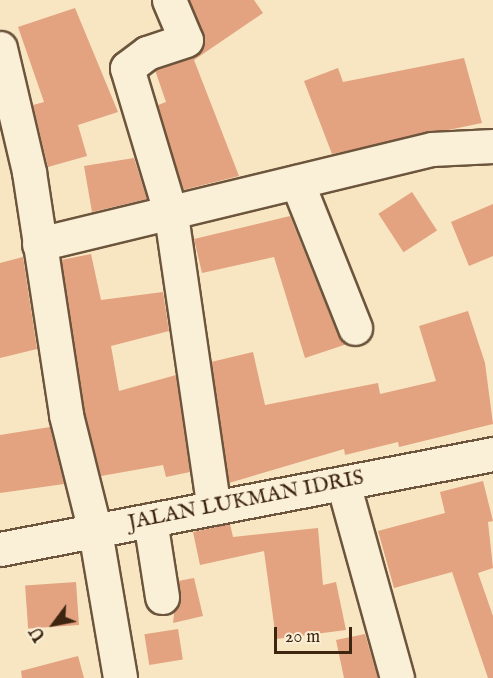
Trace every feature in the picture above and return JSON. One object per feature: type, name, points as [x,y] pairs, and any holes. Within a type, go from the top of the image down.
[{"type":"street","points":[[169,0],[186,40],[147,53],[127,68],[171,215],[214,508]]},
{"type":"street","points":[[0,48],[29,172],[66,415],[94,531],[120,678]]},
{"type":"street","points":[[39,244],[171,215],[432,150],[493,146]]},
{"type":"street","points":[[297,182],[355,328]]},
{"type":"street","name":"JALAN LUKMAN IDRIS","points":[[0,549],[493,454]]},
{"type":"street","points":[[343,483],[397,678]]},
{"type":"street","points":[[150,520],[162,597]]},
{"type":"building","points":[[189,0],[254,0],[263,13],[194,60],[239,176],[183,190],[158,105],[166,102],[155,70],[201,52],[203,33]]},
{"type":"building","points":[[75,8],[118,112],[78,125],[87,156],[48,167],[33,105],[44,102],[18,27]]},
{"type":"building","points":[[464,58],[482,123],[332,154],[304,81],[338,68],[343,82]]},
{"type":"building","points":[[134,158],[147,199],[92,212],[84,166]]},
{"type":"building","points":[[412,192],[437,231],[404,252],[378,214]]},
{"type":"building","points":[[493,204],[493,256],[469,266],[451,222]]},
{"type":"building","points":[[290,216],[338,335],[347,344],[305,358],[274,257],[202,273],[194,239]]},
{"type":"building","points":[[91,254],[101,300],[163,292],[169,331],[111,346],[119,391],[176,375],[190,472],[166,477],[163,465],[101,476],[84,411],[61,260]]},
{"type":"building","points":[[23,257],[37,349],[0,358],[0,263]]},
{"type":"building","points":[[468,311],[485,363],[493,424],[399,447],[398,442],[345,455],[344,449],[229,483],[211,362],[253,352],[265,405],[378,383],[380,394],[436,381],[419,326]]},
{"type":"building","points":[[50,427],[64,484],[0,493],[0,435]]},
{"type":"building","points":[[483,481],[493,521],[488,522],[493,568],[478,573],[493,616],[493,678],[488,678],[452,572],[394,588],[378,531],[445,513],[440,492]]},
{"type":"building","points":[[230,524],[233,537],[318,528],[323,585],[336,582],[346,630],[276,639],[264,551],[200,565],[193,532]]},
{"type":"building","points":[[194,578],[203,616],[173,623],[178,581]]},
{"type":"building","points":[[76,582],[79,625],[28,628],[25,586]]},
{"type":"building","points":[[178,629],[183,660],[149,665],[144,634]]},
{"type":"building","points":[[365,634],[378,678],[344,678],[336,640]]},
{"type":"building","points":[[78,656],[84,678],[22,678],[21,671]]}]
